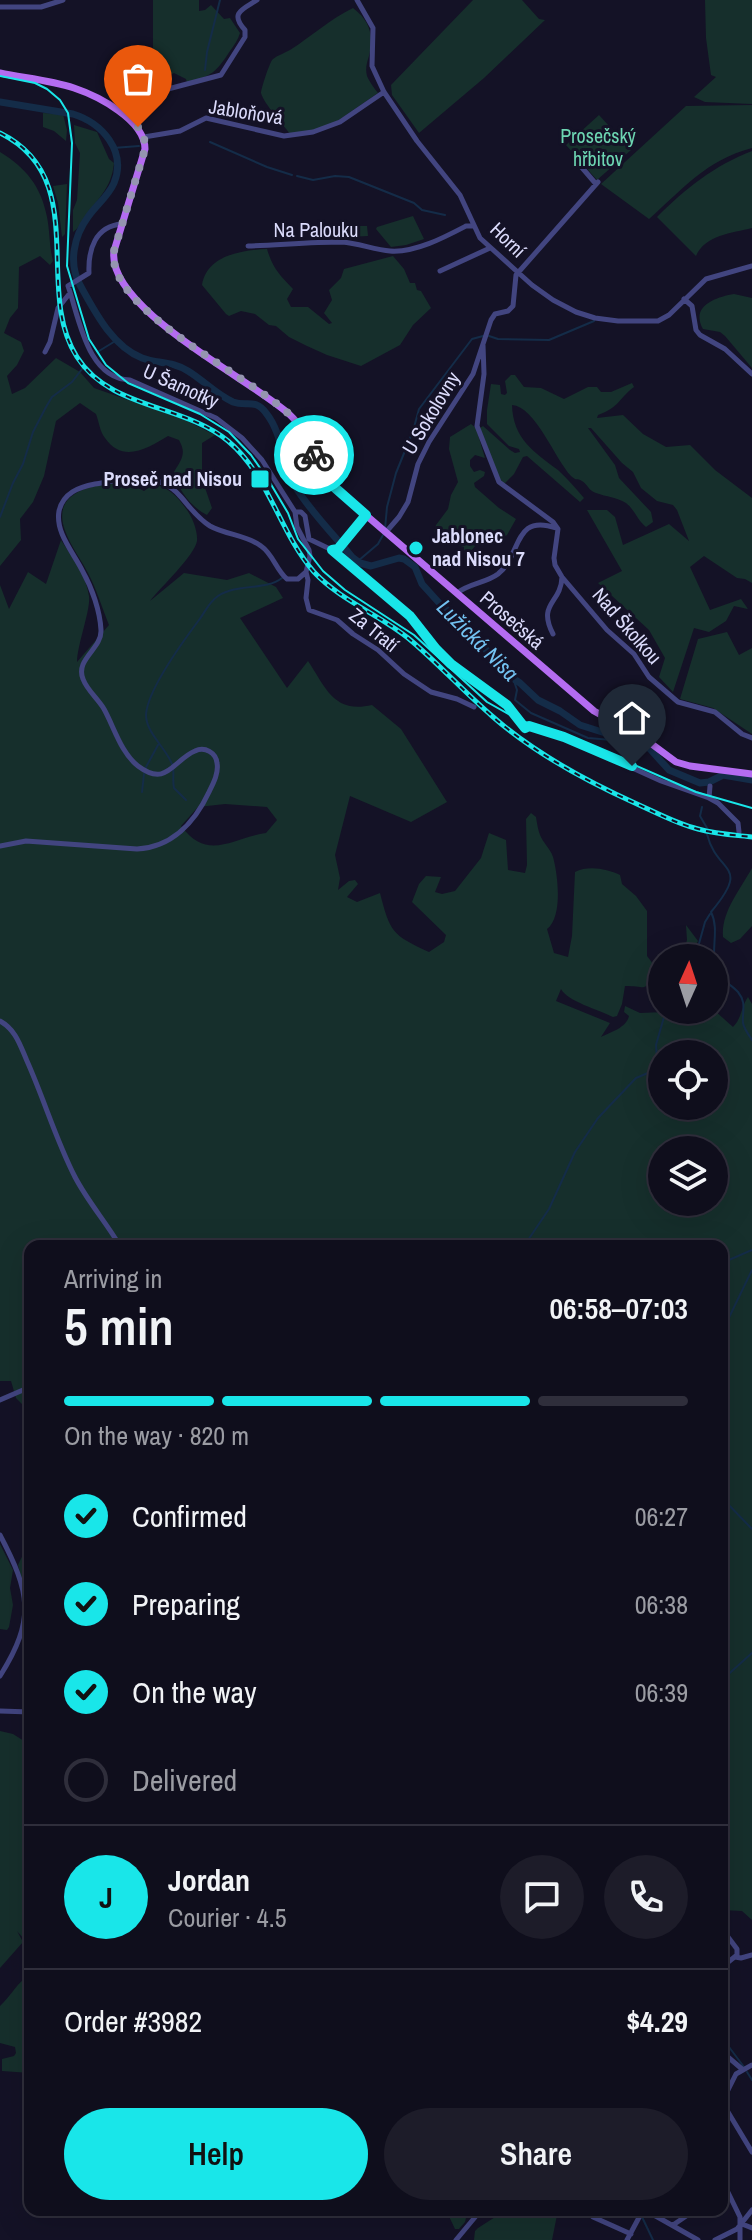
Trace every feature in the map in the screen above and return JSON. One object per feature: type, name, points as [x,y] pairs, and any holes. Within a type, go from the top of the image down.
[{"type":"main road","points":[[0,73],[76,88],[120,112],[138,127],[144,137]]},
{"type":"main road","name":"Prosečská","points":[[144,137],[145,154],[113,259],[116,271],[128,289],[158,322],[286,411],[300,426],[333,486],[594,711],[649,742],[672,760],[690,766],[752,774]]},
{"type":"street","points":[[4,4],[41,7],[63,0]]},
{"type":"street","points":[[120,112],[168,89],[221,75],[245,37],[245,30],[237,16],[239,11],[257,0]]},
{"type":"street","name":"Horní","points":[[357,0],[373,28],[372,71],[417,141],[454,185],[480,238],[532,285],[561,305],[595,318],[658,321],[666,318],[706,279],[752,266]]},
{"type":"street","name":"Jabloňová","points":[[144,137],[180,131],[206,118],[284,136],[313,132],[340,122],[384,92]]},
{"type":"street","points":[[518,273],[597,183],[578,163]]},
{"type":"street","points":[[45,352],[58,308],[70,287],[89,273],[93,241],[104,229],[122,224]]},
{"type":"street","name":"Na Palouku","points":[[248,246],[342,242],[388,252],[425,245],[466,226],[473,226]]},
{"type":"street","points":[[440,271],[490,248]]},
{"type":"street","name":"U Sokolovny","points":[[386,532],[408,502],[423,452],[467,387],[492,317],[513,306],[514,278],[518,273]]},
{"type":"street","name":"U Šamotky","points":[[70,287],[83,336],[106,370],[117,379],[130,380],[198,409],[229,427],[262,460],[295,512],[297,527],[310,554],[306,572]]},
{"type":"street","points":[[684,299],[692,306],[696,330],[700,335],[725,349],[752,374]]},
{"type":"street","points":[[483,345],[484,374],[477,426],[496,477],[558,529]]},
{"type":"street","points":[[0,846],[26,841],[137,849],[151,847],[185,828],[200,812],[215,780],[217,762],[213,753],[205,749],[195,750],[169,772],[161,774],[149,773],[136,764],[84,681],[83,664],[98,644],[101,629],[90,587],[63,536],[58,518],[67,495],[83,486],[134,477],[159,481],[173,489],[193,513],[209,525],[261,545],[287,579],[298,579],[306,572]]},
{"type":"street","name":"U Šamotky","points":[[295,512],[305,516],[309,539],[335,550],[410,616],[451,664],[507,705],[525,728],[529,726],[564,737],[661,781],[709,798]]},
{"type":"street","points":[[335,550],[366,515]]},
{"type":"street","points":[[457,593],[466,586],[490,580],[502,572],[521,535],[532,525],[558,529]]},
{"type":"street","name":"Nad Školkou","points":[[558,529],[555,565],[562,577],[607,630],[634,654],[649,677],[678,702],[715,712],[742,734],[752,738]]},
{"type":"street","name":"Za Tratí","points":[[306,572],[309,610],[337,620],[431,692],[474,707]]},
{"type":"street","name":"Nad Školkou","points":[[553,634],[547,623],[547,613],[559,591],[562,577]]},
{"type":"street","points":[[710,786],[709,798],[738,823],[739,832]]},
{"type":"street","points":[[0,1021],[13,1030],[74,1176],[116,1240]]},
{"type":"street","points":[[0,1400],[24,1390]]},
{"type":"street","points":[[0,1535],[21,1581],[24,1598]]},
{"type":"street","points":[[0,1676],[24,1625]]},
{"type":"street","points":[[0,1711],[24,1712]]},
{"type":"street","points":[[728,1937],[737,1949],[737,1955],[728,1962]]},
{"type":"street","points":[[735,1957],[752,1955]]},
{"type":"street","points":[[728,2057],[742,2069]]},
{"type":"street","points":[[728,2088],[742,2069],[752,2065]]},
{"type":"street","points":[[728,2112],[752,2152]]},
{"type":"street","points":[[728,2195],[736,2206],[741,2223],[740,2240]]},
{"type":"street","points":[[715,2240],[737,2229],[752,2210]]},
{"type":"street","points":[[456,2240],[476,2216]]},
{"type":"street","points":[[593,2217],[629,2238],[641,2216]]},
{"type":"street","points":[[656,2216],[698,2240]]},
{"type":"street","points":[[673,2225],[686,2216]]},
{"type":"street","points":[[741,2223],[752,2228]]},
{"type":"green space","points":[[153,0],[199,0],[199,11],[211,5],[224,19],[230,18],[240,33],[216,69],[187,83],[186,79],[174,73],[170,75],[153,49]]},
{"type":"green space","points":[[473,0],[522,0],[539,19],[545,20],[484,78],[419,133],[392,95],[391,85]]},
{"type":"green space","points":[[705,0],[752,0],[752,104],[705,102],[694,97],[716,77],[711,75]]},
{"type":"green space","points":[[353,8],[369,29],[371,41],[366,73],[378,93],[339,120],[318,130],[290,134],[261,93],[272,61]]},
{"type":"green space","points":[[141,66],[150,73],[136,92],[126,85]]},
{"type":"green space","points":[[752,105],[752,148],[708,168],[649,219],[601,184],[686,106]]},
{"type":"green space","points":[[43,113],[63,114],[66,141],[43,127]]},
{"type":"green space","name":"Prosečský hřbitov","points":[[599,115],[631,150],[597,180],[566,145]]},
{"type":"green space","points":[[74,125],[97,132],[109,159],[114,163],[106,189],[73,232],[80,153],[75,143]]},
{"type":"green space","points":[[752,151],[752,228],[712,239],[696,256],[657,217],[701,179],[725,163]]},
{"type":"green space","points":[[0,152],[25,171],[41,196],[53,261],[50,265],[40,256],[19,267],[18,308],[4,333],[21,342],[24,351],[7,376],[12,394],[25,388],[56,358],[80,372],[94,388],[185,420],[215,435],[202,443],[202,479],[212,508],[207,515],[196,508],[178,485],[174,472],[183,453],[179,440],[168,436],[136,451],[120,450],[103,436],[96,414],[80,403],[56,421],[44,476],[33,502],[20,519],[21,540],[0,566]]},
{"type":"green space","points":[[67,184],[65,234],[62,237],[53,186]]},
{"type":"green space","points":[[413,216],[424,239],[391,247],[376,229],[377,227]]},
{"type":"green space","points":[[346,226],[367,226],[368,236],[347,237]]},
{"type":"green space","points":[[267,249],[277,271],[293,289],[287,299],[291,307],[308,307],[329,324],[332,323],[324,313],[332,300],[329,290],[341,278],[344,269],[393,256],[431,308],[413,325],[400,345],[361,366],[327,355],[289,337],[255,314],[241,311],[229,316],[202,285],[211,267],[227,256]]},
{"type":"green space","points":[[734,294],[752,298],[752,368],[725,336],[703,329],[700,321],[702,309],[707,304]]},
{"type":"green space","points":[[515,375],[524,387],[541,388],[564,399],[588,387],[611,392],[632,383],[634,387],[615,406],[597,418],[623,415],[643,434],[666,447],[690,445],[715,470],[752,498],[752,583],[737,578],[704,556],[690,567],[710,610],[741,599],[748,609],[734,606],[726,621],[709,632],[694,628],[673,692],[659,677],[665,658],[649,630],[598,583],[622,571],[587,510],[607,510],[615,517],[623,545],[669,524],[689,541],[677,510],[673,505],[657,501],[641,488],[633,472],[588,428],[615,465],[619,478],[651,512],[653,522],[646,527],[626,503],[594,492],[571,476],[537,423],[529,414],[512,405],[516,427],[526,444],[562,473],[584,498],[580,502],[527,456],[523,457],[514,474],[504,484],[498,477],[480,428],[483,426],[515,453],[520,452],[509,446],[487,424],[491,384],[500,385],[501,394],[505,395],[505,381]]},
{"type":"green space","points":[[471,424],[476,428],[485,458],[475,455],[470,460],[474,472],[485,472],[474,483],[475,487],[516,519],[507,535],[495,543],[482,537],[468,555],[464,547],[448,542],[434,532],[448,509],[458,482],[449,449],[450,437]]},
{"type":"green space","points":[[133,480],[144,491],[154,484],[171,492],[194,522],[197,541],[190,554],[150,601],[184,573],[227,580],[249,573],[276,587],[283,598],[240,618],[287,688],[308,661],[326,689],[340,702],[348,706],[372,705],[401,729],[447,802],[411,822],[350,796],[335,855],[340,878],[338,890],[349,881],[355,880],[358,884],[347,897],[357,902],[380,893],[394,931],[429,952],[444,942],[446,935],[412,902],[419,884],[426,876],[441,877],[435,892],[455,891],[481,858],[489,833],[506,840],[508,870],[525,873],[526,819],[531,813],[536,817],[540,835],[552,854],[556,874],[557,906],[547,929],[554,953],[568,957],[575,872],[598,869],[620,875],[622,884],[647,911],[648,983],[645,987],[625,986],[617,1016],[576,1001],[561,989],[556,1001],[610,1023],[601,1037],[625,1024],[629,1016],[624,1012],[625,1006],[640,1013],[648,1013],[648,1024],[728,1023],[733,1027],[748,997],[752,1004],[752,1920],[742,1911],[728,1910],[728,1240],[24,1240],[24,1406],[16,1398],[11,1381],[0,1381],[0,585],[9,609],[28,572],[46,584],[61,540],[82,574],[89,596],[77,662],[109,625],[62,520],[68,500],[84,489]],"holes":[[[225,804],[267,807],[277,820],[266,833],[221,845],[201,843],[181,826],[198,807]]]},
{"type":"green space","points":[[727,632],[739,655],[752,648],[752,734],[713,708],[680,699],[698,639]]},
{"type":"green space","points":[[752,868],[752,926],[740,939],[731,943],[723,937],[725,919]]},
{"type":"green space","points":[[686,925],[698,941],[696,944],[686,944]]},
{"type":"green space","points":[[0,1544],[13,1570],[10,1588],[13,1605],[7,1630],[0,1629]]},
{"type":"green space","points":[[24,1552],[24,1587],[18,1565]]},
{"type":"green space","points":[[0,1731],[24,1741],[24,1939],[17,1931],[23,1942],[0,1968]]},
{"type":"green space","points":[[24,1980],[24,2073],[2,2071],[2,2059],[16,2053],[15,2047],[0,2043],[0,2006]]},
{"type":"green space","points":[[449,2216],[466,2216],[459,2229],[455,2229]]},
{"type":"green space","points":[[497,2216],[557,2216],[552,2240],[474,2240],[478,2228]]},
{"type":"waterway","points":[[205,70],[220,0]]},
{"type":"waterway","name":"Lužická Nisa","points":[[0,102],[73,114],[93,124],[109,140],[117,160],[114,183],[83,224],[74,250],[76,277],[92,306],[113,337],[131,353],[182,368],[227,399],[262,408],[276,430],[295,486],[352,557],[371,566],[399,558],[415,567],[422,584],[469,629],[505,673],[538,700],[580,725],[643,745],[669,770],[700,783],[723,775],[752,780]]},
{"type":"waterway","points":[[210,142],[292,175]]},
{"type":"waterway","points":[[113,148],[139,146]]},
{"type":"waterway","points":[[297,176],[313,180],[349,177],[414,203],[422,210],[445,215]]},
{"type":"waterway","points":[[489,336],[549,340],[594,321]]},
{"type":"waterway","points":[[385,529],[396,473],[419,409],[472,339],[483,336]]},
{"type":"waterway","points":[[99,351],[117,340]]},
{"type":"waterway","points":[[0,517],[46,407],[52,397],[72,382],[82,369]]},
{"type":"waterway","points":[[358,561],[378,544],[383,535]]},
{"type":"waterway","points":[[186,800],[174,788],[172,764],[147,723],[152,693],[215,598],[226,592],[268,584],[282,578]]},
{"type":"waterway","points":[[513,678],[517,690],[515,700],[531,713],[588,738],[629,745],[632,742]]},
{"type":"waterway","points":[[146,767],[158,745]]},
{"type":"waterway","points":[[142,792],[144,774]]},
{"type":"waterway","points":[[702,807],[700,816],[707,828]]},
{"type":"waterway","points":[[707,834],[730,877],[729,885],[711,912],[715,926],[714,962],[720,976],[741,996],[744,1025],[752,1040]]},
{"type":"waterway","points":[[699,944],[710,914]]},
{"type":"waterway","points":[[528,1240],[549,1209],[575,1152],[598,1118],[636,1078],[655,1070],[656,1045],[662,1024]]},
{"type":"waterway","points":[[728,1260],[752,1250]]},
{"type":"waterway","points":[[728,1320],[752,1270]]},
{"type":"waterway","points":[[728,1504],[752,1529]]},
{"type":"waterway","points":[[728,1675],[752,1653]]},
{"type":"waterway","points":[[728,2046],[744,2067]]},
{"type":"waterway","points":[[747,2072],[752,2080]]},
{"type":"waterway","points":[[642,2217],[653,2240]]},
{"type":"tram line","points":[[0,76],[35,83],[47,89],[60,100],[68,113],[72,143],[67,266],[89,339],[106,365],[128,383],[200,414],[229,432],[251,455],[269,481],[288,513],[298,539],[323,571],[345,590],[414,635],[487,702],[519,720],[582,742],[696,792],[752,808]]},
{"type":"railway","points":[[0,133],[28,153],[45,177],[53,206],[59,300],[65,330],[77,357],[91,374],[127,397],[190,420],[228,441],[254,470],[314,572],[335,591],[408,638],[525,742],[580,776],[675,821],[712,832],[752,837]]},
{"type":"way so far","points":[[138,127],[146,143],[145,154],[114,251],[114,265],[119,277],[170,332],[286,411],[300,426],[314,455]]},
{"type":"place","name":"Proseč nad Nisou","points":[[260,479]]},
{"type":"place","name":"Jablonec nad Nisou 7","points":[[416,548]]},
{"type":"route","points":[[314,455],[333,486],[366,515],[338,549],[332,550],[410,616],[451,664],[502,700],[525,728],[529,726],[564,737],[632,766]]}]
